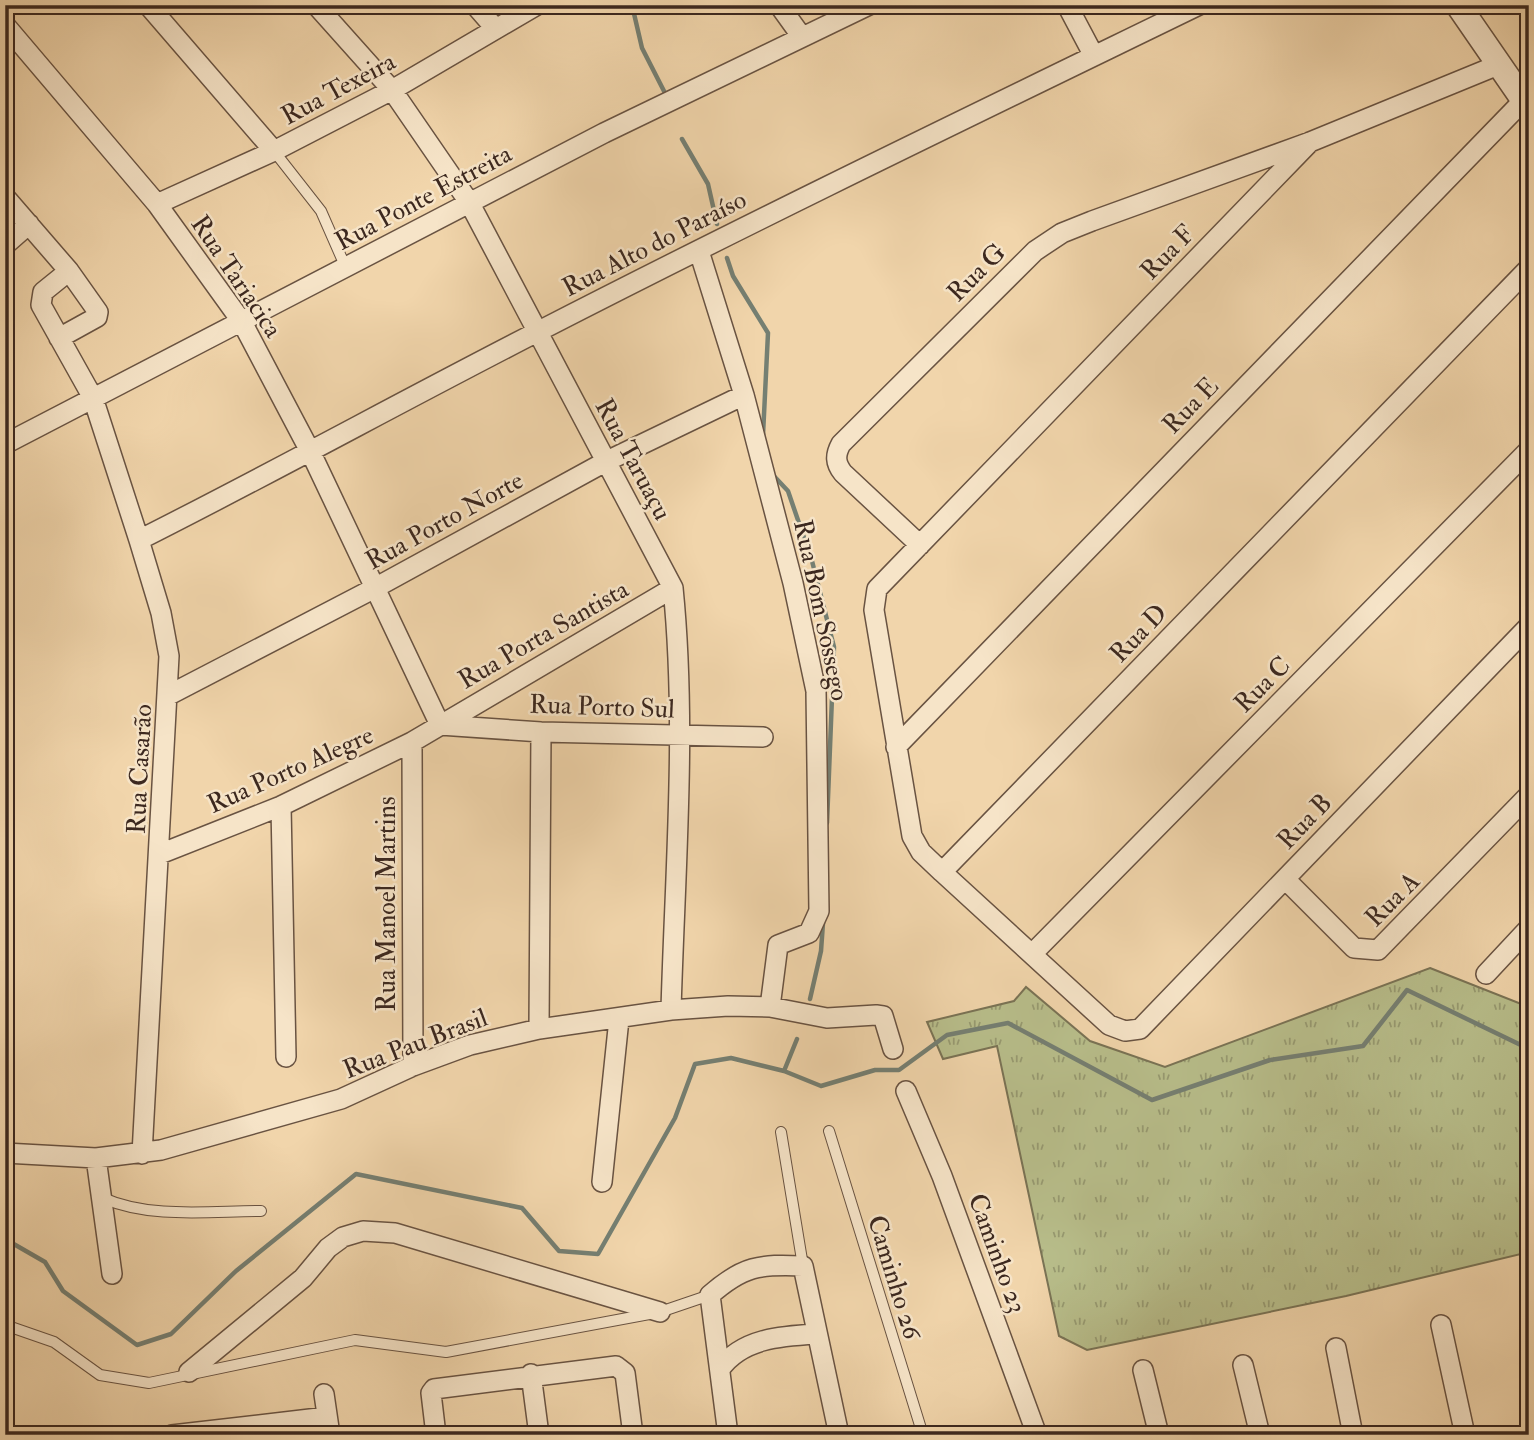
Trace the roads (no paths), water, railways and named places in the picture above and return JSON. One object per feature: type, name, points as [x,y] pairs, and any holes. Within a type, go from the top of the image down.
[{"type":"street","points":[[148,5],[274,151]]},
{"type":"street","name":"Rua Taruaçu","points":[[316,5],[392,90],[469,202],[673,589],[678,631],[678,735],[671,1010]]},
{"type":"street","points":[[475,5],[495,28]]},
{"type":"street","name":"Rua Texeira","points":[[157,204],[274,151],[392,90],[537,5]]},
{"type":"street","points":[[779,5],[802,37]]},
{"type":"street","name":"Rua Ponte Estreita","points":[[5,444],[469,202],[869,5]]},
{"type":"street","points":[[1067,5],[1094,56]]},
{"type":"street","name":"Rua Alto do Paraíso","points":[[139,540],[311,453],[539,331],[1199,5]]},
{"type":"street","points":[[1458,5],[1526,105]]},
{"type":"street","name":"Rua Tariacica","points":[[5,25],[157,204],[242,322],[311,453],[373,589],[440,725]]},
{"type":"street","name":"Rua F","points":[[920,544],[1310,142],[1498,65]]},
{"type":"street","name":"Rua E","points":[[896,747],[1526,105]]},
{"type":"street","name":"Rua G","points":[[920,544],[842,473],[836,453],[841,444],[1006,278],[1049,241],[1092,221],[1310,142]]},
{"type":"street","points":[[5,197],[69,271],[98,315],[59,338]]},
{"type":"street","points":[[5,246],[29,224]]},
{"type":"street","name":"Rua Bom Sossego","points":[[699,251],[744,395],[793,583],[818,712],[819,911],[809,933],[778,946],[770,1007]]},
{"type":"street","name":"Rua D","points":[[942,872],[1529,268]]},
{"type":"street","name":"Rua Casarão","points":[[69,271],[45,289],[41,299],[43,309],[93,398],[139,540],[166,635],[169,695],[142,1154]]},
{"type":"street","name":"Rua Porto Norte","points":[[169,695],[373,589],[605,462],[744,395]]},
{"type":"street","name":"Rua C","points":[[1032,954],[1529,450]]},
{"type":"street","name":"Rua Bom Sossego","points":[[920,544],[884,579],[874,599],[912,836],[921,852],[942,872]]},
{"type":"street","name":"Rua Porta Santista","points":[[440,725],[673,589]]},
{"type":"street","name":"Rua B","points":[[1032,954],[1109,1025],[1135,1031],[1151,1020],[1529,626]]},
{"type":"street","name":"Rua Porto Sul","points":[[440,725],[541,732],[763,737]]},
{"type":"street","name":"Rua Porto Alegre","points":[[160,854],[281,806],[412,742],[440,725]]},
{"type":"street","points":[[539,1029],[541,732]]},
{"type":"street","name":"Rua Manoel Martins","points":[[412,742],[412,1066]]},
{"type":"street","name":"Rua A","points":[[1284,879],[1354,948],[1378,950],[1529,795]]},
{"type":"street","points":[[281,806],[286,1057]]},
{"type":"street","points":[[942,872],[1032,954]]},
{"type":"street","points":[[1486,974],[1521,945],[1529,928]]},
{"type":"street","name":"Rua Pau Brasil","points":[[5,1153],[96,1158],[142,1154],[341,1099],[412,1066],[470,1045],[539,1029],[671,1010],[770,1007],[827,1018],[883,1016],[892,1049]]},
{"type":"street","points":[[602,1182],[619,1018]]},
{"type":"street","name":"Caminho 23","points":[[906,1091],[942,1176],[1037,1435]]},
{"type":"street","points":[[96,1158],[112,1274]]},
{"type":"street","points":[[189,1373],[303,1278],[328,1248],[344,1237],[363,1231],[396,1233],[660,1312]]},
{"type":"street","points":[[728,1435],[710,1295],[733,1275],[749,1268],[771,1265],[803,1266],[839,1435]]},
{"type":"street","points":[[1441,1325],[1465,1435]]},
{"type":"street","points":[[720,1369],[727,1358],[748,1345],[817,1334]]},
{"type":"street","points":[[1336,1348],[1353,1435]]},
{"type":"street","points":[[1243,1365],[1260,1435]]},
{"type":"street","points":[[436,1435],[432,1390],[531,1374],[620,1367],[625,1373],[634,1435]]},
{"type":"street","points":[[1143,1370],[1159,1435]]},
{"type":"street","points":[[531,1374],[538,1435]]},
{"type":"street","points":[[172,1435],[329,1426],[324,1394]]},
{"type":"lane","points":[[274,151],[321,211],[346,268]]},
{"type":"lane","name":"Caminho 26","points":[[829,1130],[923,1435]]},
{"type":"lane","points":[[781,1132],[803,1266]]},
{"type":"lane","points":[[103,1198],[121,1206],[162,1211],[261,1211]]},
{"type":"lane","points":[[5,1325],[54,1342],[100,1375],[149,1383],[355,1340],[446,1352],[660,1312],[710,1295]]},
{"type":"waterway","points":[[632,5],[642,48],[666,95]]},
{"type":"waterway","points":[[682,139],[708,184],[717,224]]},
{"type":"waterway","points":[[727,258],[733,276],[768,333],[763,435]]},
{"type":"waterway","points":[[772,474],[788,491],[812,561],[834,647],[827,823]]},
{"type":"waterway","points":[[810,999],[821,951],[823,923]]},
{"type":"waterway","points":[[5,1239],[45,1262],[63,1291],[137,1345],[171,1334],[236,1271],[356,1174],[522,1208],[559,1251],[598,1254],[675,1118],[695,1064],[731,1058],[784,1071],[821,1086],[875,1070],[899,1070],[947,1035],[1008,1023],[1152,1100],[1270,1060],[1363,1046],[1407,990],[1529,1049]]},
{"type":"waterway","points":[[784,1071],[797,1039]]}]
